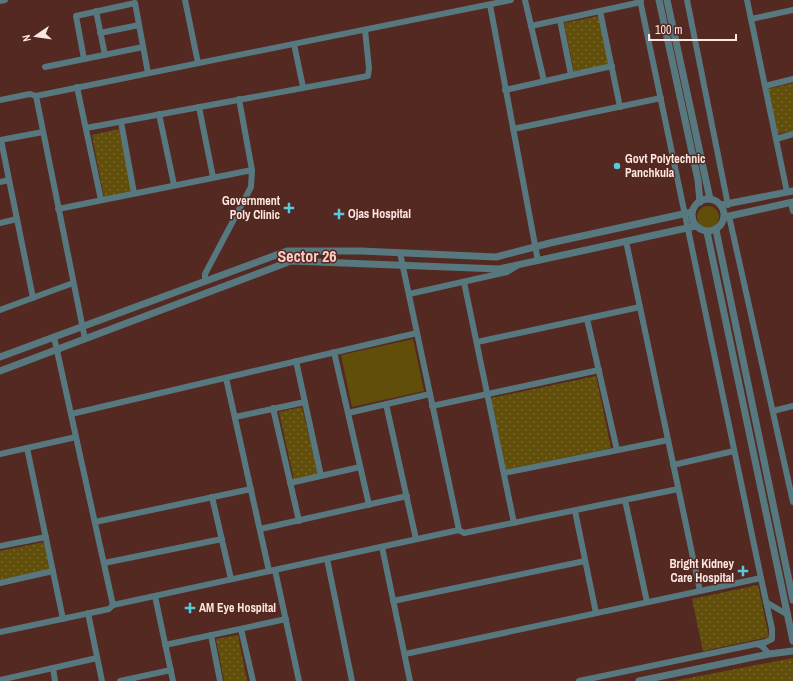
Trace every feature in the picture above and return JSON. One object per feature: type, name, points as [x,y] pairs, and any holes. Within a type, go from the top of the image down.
[{"type":"street","points":[[0,1],[5,0]]},
{"type":"street","points":[[185,0],[198,63]]},
{"type":"street","points":[[0,100],[30,94],[36,96],[77,88],[511,0]]},
{"type":"street","points":[[525,0],[544,81]]},
{"type":"street","points":[[659,0],[698,180],[700,202]]},
{"type":"street","points":[[667,0],[710,199]]},
{"type":"street","points":[[687,0],[727,216],[793,502]]},
{"type":"street","points":[[0,357],[287,250],[400,252],[496,257],[685,214],[692,212],[700,202],[710,199],[725,205],[790,191],[776,138],[747,0]]},
{"type":"street","points":[[531,26],[640,1],[766,602],[772,639],[766,642],[579,681]]},
{"type":"street","points":[[84,59],[76,16],[135,3],[148,73]]},
{"type":"street","points":[[490,5],[538,260]]},
{"type":"street","points":[[751,19],[793,10]]},
{"type":"street","points":[[96,11],[105,55]]},
{"type":"street","points":[[600,11],[620,106]]},
{"type":"street","points":[[560,20],[571,75]]},
{"type":"street","points":[[100,33],[139,25]]},
{"type":"street","points":[[86,128],[303,87],[307,89],[368,76],[369,68],[365,30]]},
{"type":"street","points":[[294,44],[303,87]]},
{"type":"street","points":[[45,67],[143,47]]},
{"type":"street","points":[[505,90],[612,66]]},
{"type":"street","points":[[765,86],[793,79]]},
{"type":"street","points":[[77,88],[101,200]]},
{"type":"street","points":[[36,96],[85,339]]},
{"type":"street","points":[[513,129],[660,98]]},
{"type":"street","points":[[205,281],[205,274],[251,187],[252,170],[239,99]]},
{"type":"street","points":[[199,107],[213,177]]},
{"type":"street","points":[[159,114],[174,185]]},
{"type":"street","points":[[120,122],[134,193]]},
{"type":"street","points":[[33,298],[1,140],[43,132]]},
{"type":"street","points":[[776,138],[793,134]]},
{"type":"street","points":[[58,209],[252,170]]},
{"type":"street","points":[[0,182],[9,180]]},
{"type":"street","points":[[0,371],[291,261],[499,269],[696,226],[707,232],[716,230],[720,227],[727,216],[792,202],[793,211]]},
{"type":"street","points":[[692,212],[696,226]]},
{"type":"street","points":[[0,222],[17,219]]},
{"type":"street","points":[[716,230],[793,600]]},
{"type":"street","points":[[707,232],[793,641]]},
{"type":"street","points":[[626,241],[700,591]]},
{"type":"street","points":[[400,252],[459,530]]},
{"type":"street","points":[[409,294],[507,272],[519,265]]},
{"type":"street","points":[[464,282],[514,523]]},
{"type":"street","points":[[0,310],[73,283]]},
{"type":"street","points":[[477,342],[640,307]]},
{"type":"street","points":[[588,319],[617,450]]},
{"type":"street","points":[[71,414],[417,333]]},
{"type":"street","points":[[54,337],[113,605]]},
{"type":"street","points":[[334,352],[369,505]]},
{"type":"street","points":[[296,361],[321,476]]},
{"type":"street","points":[[432,406],[599,370]]},
{"type":"street","points":[[226,378],[260,529],[286,619],[299,681]]},
{"type":"street","points":[[348,413],[430,394]]},
{"type":"street","points":[[235,416],[305,402]]},
{"type":"street","points":[[386,404],[416,540]]},
{"type":"street","points":[[773,411],[793,406]]},
{"type":"street","points":[[273,408],[299,520]]},
{"type":"street","points":[[0,454],[76,437]]},
{"type":"street","points":[[504,473],[668,440]]},
{"type":"street","points":[[27,448],[63,619]]},
{"type":"street","points":[[673,464],[734,451]]},
{"type":"street","points":[[290,483],[360,467]]},
{"type":"street","points":[[95,522],[251,489]]},
{"type":"street","points":[[0,632],[109,609],[113,605],[459,530],[464,533],[678,489]]},
{"type":"street","points":[[260,529],[407,496]]},
{"type":"street","points":[[212,497],[231,579]]},
{"type":"street","points":[[625,500],[647,602]]},
{"type":"street","points":[[575,510],[596,613]]},
{"type":"street","points":[[0,546],[46,537]]},
{"type":"street","points":[[104,563],[222,539]]},
{"type":"street","points":[[382,547],[410,681]]},
{"type":"street","points":[[327,559],[352,681]]},
{"type":"street","points":[[393,601],[586,561]]},
{"type":"street","points":[[0,583],[53,571]]},
{"type":"street","points":[[405,654],[761,578]]},
{"type":"street","points":[[155,596],[173,681]]},
{"type":"street","points":[[766,602],[788,615]]},
{"type":"street","points":[[88,614],[102,681]]},
{"type":"street","points":[[165,645],[286,619]]},
{"type":"street","points":[[241,629],[253,681]]},
{"type":"street","points":[[211,635],[220,681]]},
{"type":"street","points":[[755,644],[762,646],[769,654]]},
{"type":"street","points":[[639,681],[769,654],[793,651]]},
{"type":"street","points":[[0,680],[97,658]]},
{"type":"street","points":[[53,668],[55,681]]},
{"type":"street","points":[[120,681],[171,670]]},
{"type":"shaded area","points":[[599,16],[609,65],[574,72],[564,23]]},
{"type":"shaded area","points":[[793,83],[793,131],[777,134],[767,89]]},
{"type":"shaded area","points":[[119,129],[132,192],[104,198],[92,135]]},
{"type":"shaded area","points":[[704,206],[712,206],[719,213],[719,221],[712,228],[704,228],[697,221],[697,213]]},
{"type":"shaded area","points":[[413,339],[424,391],[352,407],[341,355]]},
{"type":"shaded area","points":[[596,376],[611,448],[506,470],[491,398]]},
{"type":"shaded area","points":[[302,407],[318,474],[294,480],[279,412]]},
{"type":"shaded area","points":[[44,542],[50,570],[0,580],[0,551]]},
{"type":"shaded area","points":[[758,585],[769,637],[703,651],[692,599]]},
{"type":"shaded area","points":[[238,635],[247,681],[224,681],[216,639]]},
{"type":"shaded area","points":[[793,658],[793,681],[674,681]]},
{"type":"place","name":"Govt Polytechnic Panchkula","points":[[617,166]]},
{"type":"place","name":"Government Poly Clinic","points":[[289,208]]},
{"type":"place","name":"Ojas Hospital","points":[[339,214]]},
{"type":"place","name":"Bright Kidney Care Hospital","points":[[743,571]]},
{"type":"place","name":"AM Eye Hospital","points":[[190,608]]},
{"type":"district","name":"Sector 26","points":[[307,256]]}]
